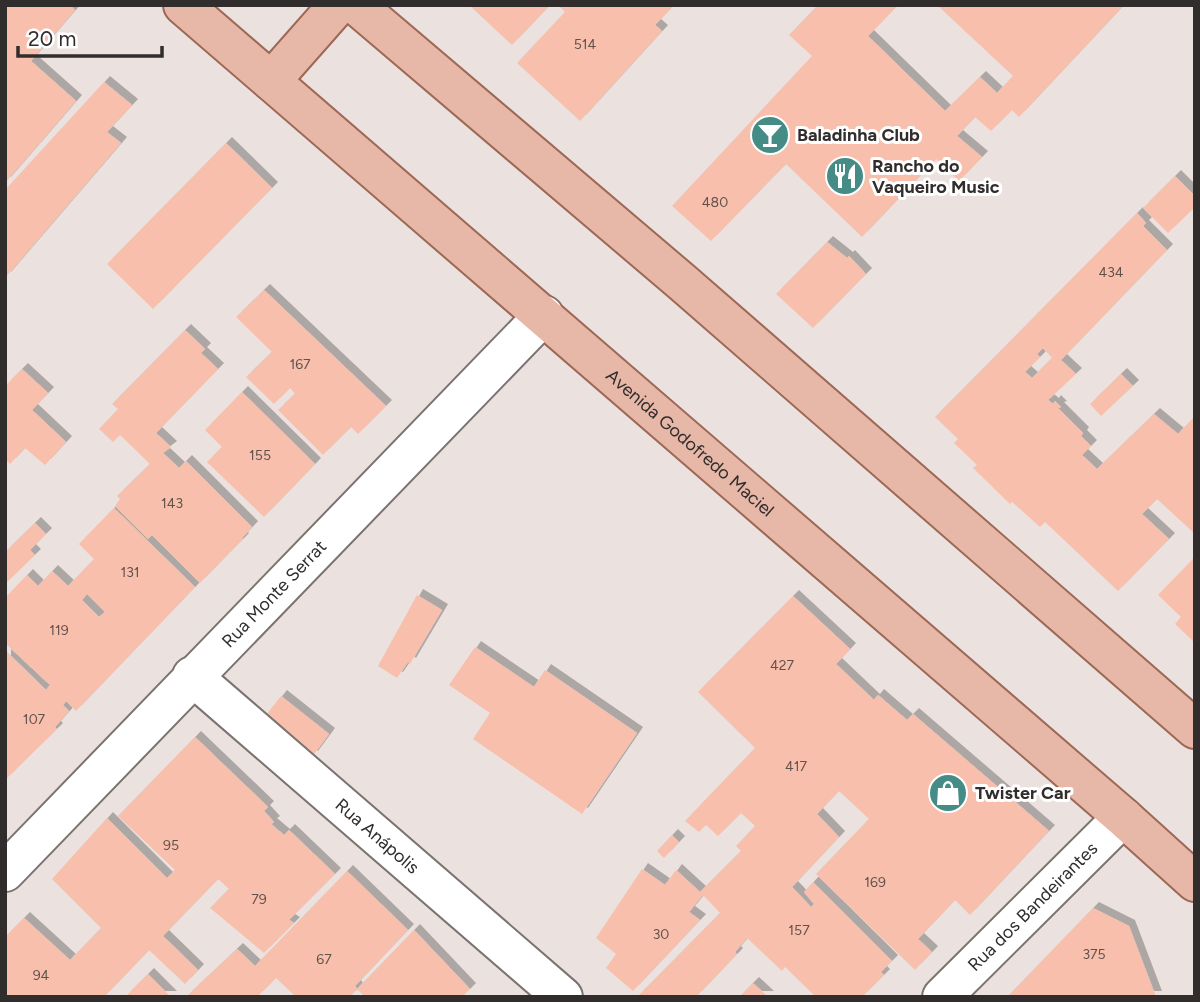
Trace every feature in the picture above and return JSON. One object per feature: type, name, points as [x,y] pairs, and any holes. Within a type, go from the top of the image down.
[{"type":"main road","name":"Avenida Godofredo Maciel","points":[[183,5],[544,315],[1195,882]]},
{"type":"main road","points":[[271,81],[338,5]]},
{"type":"main road","points":[[356,5],[682,282],[1195,729]]},
{"type":"street","name":"Rua Monte Serrat","points":[[5,872],[544,315]]},
{"type":"street","name":"Rua Anápolis","points":[[192,676],[563,997]]},
{"type":"street","name":"Rua dos Bandeirantes","points":[[942,997],[1123,817]]},
{"type":"building","points":[[5,5],[70,5],[75,10],[31,61],[76,101],[5,183]]},
{"type":"building","points":[[469,5],[550,5],[512,45]]},
{"type":"building","points":[[558,5],[674,5],[655,25],[662,31],[580,121],[517,63],[565,12]]},
{"type":"building","points":[[818,5],[898,5],[868,36],[945,111],[980,77],[997,93],[1013,76],[937,5],[1124,5],[1019,117],[1012,110],[991,131],[975,117],[957,136],[982,157],[959,181],[936,159],[862,237],[786,164],[711,241],[672,206],[812,56],[789,35]]},
{"type":"building","points":[[104,82],[132,105],[107,132],[121,143],[5,278],[5,190]]},
{"type":"building","points":[[226,143],[272,188],[153,309],[107,264]]},
{"type":"building","points":[[1175,176],[1195,196],[1195,207],[1168,233],[1143,208]]},
{"type":"building","points":[[1137,213],[1146,223],[1143,226],[1167,250],[1061,360],[1076,374],[1048,400],[1053,404],[1055,401],[1061,407],[1058,408],[1083,433],[1081,436],[1091,446],[1082,455],[1097,469],[1154,414],[1178,434],[1195,416],[1195,534],[1157,499],[1142,514],[1169,539],[1118,591],[1045,522],[1040,527],[1012,502],[1010,504],[973,468],[977,465],[954,443],[958,439],[935,417]],"holes":[[[1043,348],[1052,358],[1032,378],[1025,372],[1040,357],[1037,354]]]},
{"type":"building","points":[[827,242],[847,258],[849,256],[866,274],[813,328],[776,294]]},
{"type":"building","points":[[264,290],[386,406],[358,434],[351,427],[323,455],[278,410],[295,394],[290,388],[274,404],[246,377],[272,352],[236,317]]},
{"type":"building","points":[[185,330],[205,349],[201,353],[218,369],[156,433],[171,447],[163,453],[179,468],[186,461],[252,527],[200,583],[152,535],[148,539],[115,506],[120,499],[117,496],[150,464],[120,435],[113,442],[99,429],[118,409],[112,404]]},
{"type":"building","points":[[22,369],[48,393],[32,410],[66,442],[45,465],[25,448],[10,464],[5,459],[5,386]]},
{"type":"building","points":[[1121,374],[1133,386],[1101,416],[1090,404]]},
{"type":"building","points":[[242,392],[315,464],[264,517],[207,462],[222,447],[205,430]]},
{"type":"building","points":[[114,508],[195,587],[76,711],[66,701],[63,705],[69,711],[55,727],[57,729],[5,780],[5,650],[46,690],[50,685],[5,643],[5,598],[27,575],[38,586],[52,571],[68,586],[94,559],[79,544]],"holes":[[[87,594],[105,612],[99,617],[82,600]]]},
{"type":"building","points":[[35,523],[46,534],[30,550],[35,555],[5,584],[5,552]]},
{"type":"building","points":[[1195,557],[1195,643],[1175,624],[1181,617],[1158,595]]},
{"type":"building","points":[[417,595],[442,610],[410,664],[408,662],[397,678],[378,666]]},
{"type":"building","points":[[793,596],[850,649],[836,664],[874,700],[878,695],[907,720],[913,714],[1049,831],[970,915],[955,900],[918,939],[932,952],[915,970],[816,874],[869,819],[839,791],[817,814],[839,837],[792,887],[811,907],[814,904],[804,892],[813,882],[892,961],[881,972],[884,975],[862,997],[816,997],[785,967],[782,971],[747,938],[735,952],[737,954],[696,997],[637,997],[720,913],[703,895],[689,912],[700,920],[633,991],[606,968],[616,954],[596,938],[642,869],[665,885],[676,870],[700,892],[741,851],[736,846],[755,826],[741,813],[718,836],[706,825],[699,832],[685,821],[755,748],[698,692]]},
{"type":"building","points":[[475,647],[534,687],[545,670],[637,733],[582,814],[473,739],[490,713],[449,685]]},
{"type":"building","points":[[281,696],[329,734],[312,757],[266,715]]},
{"type":"building","points":[[195,737],[268,807],[264,811],[274,822],[271,824],[284,835],[289,830],[335,874],[289,920],[294,923],[264,953],[210,908],[229,889],[218,879],[163,936],[198,970],[185,984],[149,950],[104,997],[5,997],[5,937],[24,918],[70,960],[101,928],[52,879],[107,818],[167,878],[175,870],[118,816]]},
{"type":"building","points":[[672,835],[679,842],[664,858],[657,851]]},
{"type":"building","points":[[347,871],[408,930],[355,986],[357,989],[350,997],[296,997],[276,978],[257,997],[186,997],[237,949],[255,966]]},
{"type":"building","points":[[1093,908],[1129,926],[1156,997],[1007,997]]},
{"type":"building","points":[[414,930],[470,989],[462,997],[365,997],[357,989]]},
{"type":"building","points":[[148,974],[171,997],[125,997]]},
{"type":"building","points":[[753,983],[768,997],[739,997]]},
{"type":"place","name":"Baladinha Club","points":[[770,135]]},
{"type":"place","name":"Rancho do Vaqueiro Music","points":[[845,176]]},
{"type":"place","name":"Twister Car","points":[[948,793]]}]
